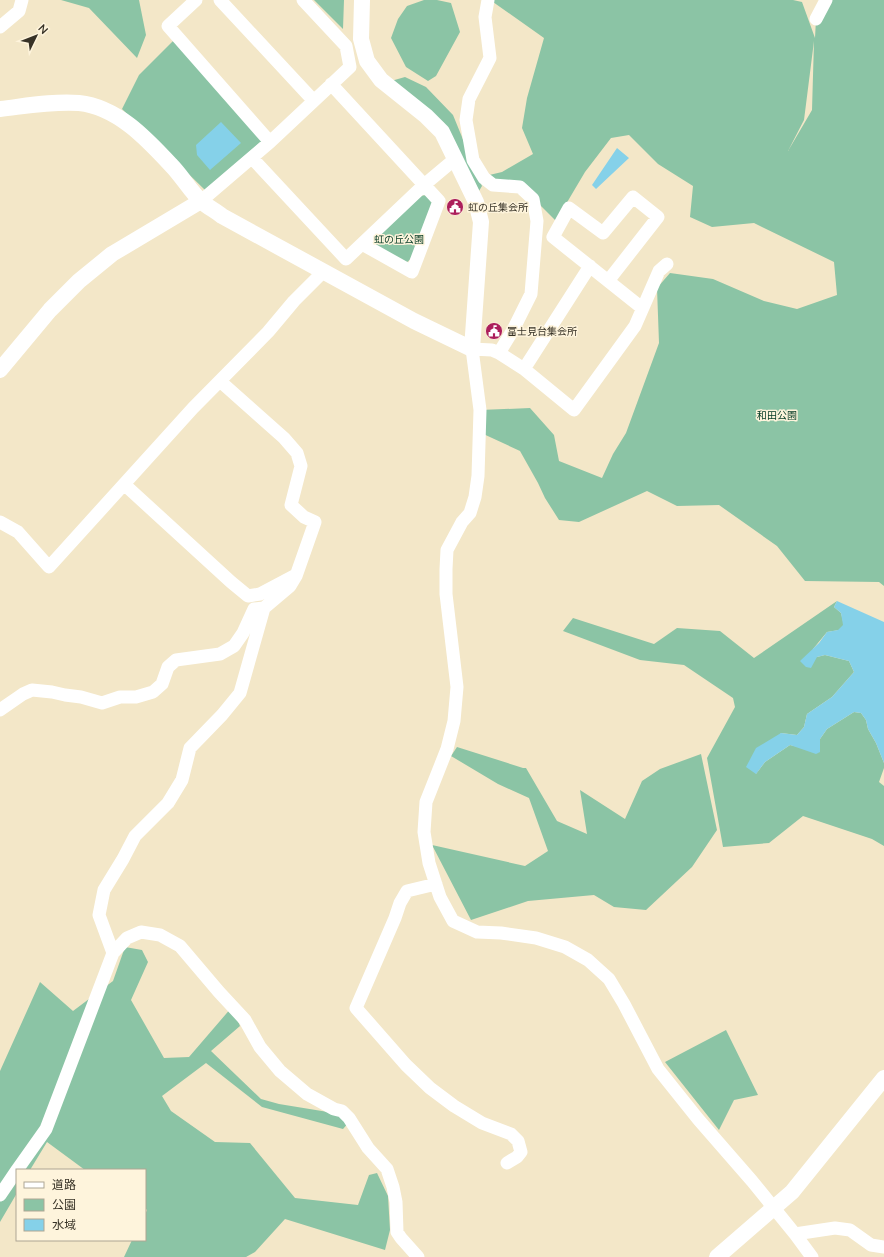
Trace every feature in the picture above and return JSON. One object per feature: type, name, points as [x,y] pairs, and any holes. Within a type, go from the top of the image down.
[{"type":"street","points":[[0,27],[19,11],[22,0]]},
{"type":"street","points":[[196,0],[168,26],[270,142]]},
{"type":"street","points":[[220,0],[314,100]]},
{"type":"street","points":[[0,370],[50,310],[79,281],[112,254],[202,201],[270,142],[350,66],[346,46],[303,0]]},
{"type":"street","points":[[362,0],[361,39],[367,61],[381,80],[426,116],[442,132],[476,202],[480,222],[472,349],[480,410],[478,476],[475,497],[470,513],[462,522],[447,550],[446,594],[457,687],[454,722],[447,749],[426,802],[424,832],[429,863],[440,897],[453,921],[477,932],[501,933],[536,938],[565,947],[588,960],[609,979],[624,1004],[658,1069],[698,1119],[752,1181],[812,1257]]},
{"type":"street","points":[[488,0],[484,17],[490,58],[469,99],[466,120],[468,137],[473,160],[484,178],[493,185],[520,187],[533,199],[536,221],[531,294],[513,330],[499,352]]},
{"type":"street","points":[[816,19],[826,0]]},
{"type":"street","points":[[331,84],[439,201],[412,272],[362,244]]},
{"type":"street","points":[[0,109],[58,103],[75,103],[96,107],[111,113],[135,129],[171,165],[202,201],[222,216],[414,321],[472,349],[492,350],[499,352],[574,410],[635,326],[659,271],[667,264]]},
{"type":"street","points":[[252,158],[346,259],[424,185],[455,159]]},
{"type":"street","points":[[608,281],[658,218],[633,197],[603,233],[569,208],[553,237],[590,266],[608,281],[642,308]]},
{"type":"street","points":[[524,370],[590,266]]},
{"type":"street","points":[[0,522],[18,532],[49,567],[194,408],[221,382],[268,332],[294,301],[323,272]]},
{"type":"street","points":[[0,355],[22,344]]},
{"type":"street","points":[[113,953],[98,915],[104,890],[123,860],[135,836],[168,803],[182,780],[190,748],[222,715],[240,693],[264,608],[290,586],[296,576],[315,522],[304,517],[292,505],[301,466],[297,453],[284,438],[221,382]]},
{"type":"street","points":[[125,485],[248,596],[260,594],[285,580],[296,576]]},
{"type":"street","points":[[0,710],[23,694],[32,690],[52,692],[102,702],[120,697],[136,697],[153,692],[162,684],[168,667],[176,660],[220,654],[234,646],[243,633],[254,609],[264,608]]},
{"type":"street","points":[[436,884],[407,891],[400,903],[356,1008],[406,1065],[430,1088],[454,1106],[482,1123],[511,1134],[518,1141],[521,1152],[517,1157],[507,1163]]},
{"type":"street","points":[[18,1169],[46,1129],[113,953],[127,938],[141,932],[160,935],[180,946],[245,1020],[260,1047],[280,1071],[307,1094],[342,1111],[350,1118],[368,1148],[387,1169],[393,1186],[396,1202],[397,1232],[418,1257]]},
{"type":"street","points":[[716,1257],[792,1192],[884,1078]]},
{"type":"street","points":[[0,1195],[16,1171]]},
{"type":"street","points":[[795,1234],[835,1228],[850,1230],[871,1245],[884,1247]]},
{"type":"green space","points":[[61,0],[139,0],[146,35],[137,58],[89,8]]},
{"type":"green space","points":[[314,0],[344,0],[343,29]]},
{"type":"green space","points":[[424,0],[437,0],[451,3],[460,32],[436,76],[428,81],[406,67],[391,38],[398,19],[407,6]]},
{"type":"green space","name":"和田公園","points":[[493,0],[793,0],[802,2],[815,38],[816,19],[826,0],[884,0],[884,586],[879,582],[805,581],[777,546],[719,505],[677,506],[647,491],[579,522],[559,520],[545,498],[520,451],[479,432],[480,410],[530,408],[554,435],[559,461],[602,478],[613,454],[626,433],[659,343],[657,288],[670,273],[713,279],[764,301],[797,309],[837,295],[834,262],[754,223],[712,227],[690,217],[693,186],[658,164],[629,135],[611,138],[585,172],[556,221],[539,204],[485,176],[502,172],[533,154],[522,128],[527,98],[544,38],[493,2]],"holes":[[[814,41],[812,110],[788,151],[804,120]]]},
{"type":"green space","points":[[174,40],[263,140],[205,190],[122,109],[139,75]]},
{"type":"green space","points":[[405,77],[426,87],[453,115],[482,186],[479,191],[444,123],[391,81]]},
{"type":"green space","name":"虹の丘公園","points":[[427,195],[432,203],[412,258],[406,263],[376,246],[374,238],[419,196]]},
{"type":"green space","points":[[837,601],[834,607],[841,613],[844,625],[839,630],[827,632],[813,649],[817,657],[825,655],[849,661],[854,672],[832,697],[807,714],[804,727],[797,735],[781,733],[756,774],[765,762],[790,745],[820,752],[820,739],[827,729],[854,712],[861,713],[866,720],[868,729],[876,743],[884,763],[884,768],[879,782],[884,786],[884,846],[872,839],[803,816],[769,843],[723,847],[707,758],[735,707],[733,698],[684,665],[640,660],[563,631],[573,618],[654,644],[677,628],[720,631],[754,658]]},
{"type":"green space","points":[[457,747],[526,768],[557,821],[587,834],[580,790],[625,819],[642,781],[660,769],[701,754],[717,830],[692,867],[646,910],[614,907],[594,895],[528,901],[471,920],[432,845],[525,866],[548,851],[529,798],[498,784],[451,756]]},
{"type":"green space","points":[[125,947],[142,950],[148,962],[131,1000],[164,1058],[189,1057],[232,1007],[240,1026],[211,1051],[261,1099],[279,1104],[334,1113],[351,1120],[343,1129],[262,1107],[206,1063],[162,1096],[171,1111],[215,1142],[250,1143],[295,1198],[358,1205],[369,1175],[377,1173],[388,1196],[390,1230],[385,1250],[285,1219],[255,1252],[246,1257],[124,1257],[132,1241],[146,1241],[146,1169],[84,1169],[47,1142],[31,1169],[16,1169],[16,1195],[0,1222],[0,1071],[40,982],[73,1011],[113,981]]},
{"type":"green space","points":[[726,1030],[758,1095],[734,1100],[719,1130],[665,1062]]},
{"type":"water","points":[[221,122],[241,143],[210,170],[197,155],[196,145]]},
{"type":"water","points":[[617,148],[629,158],[596,189],[592,185]]},
{"type":"water","points":[[837,601],[884,622],[884,763],[876,743],[868,729],[866,720],[861,713],[854,712],[827,729],[820,739],[820,752],[816,754],[790,745],[765,762],[756,774],[746,767],[756,748],[781,733],[797,735],[804,727],[807,714],[832,697],[854,672],[849,661],[825,655],[817,657],[811,668],[806,667],[800,661],[819,643],[827,632],[838,630],[843,625],[841,613],[834,607]]},
{"type":"place","name":"虹の丘集会所","points":[[455,207]]},
{"type":"place","name":"富士見台集会所","points":[[494,331]]}]
